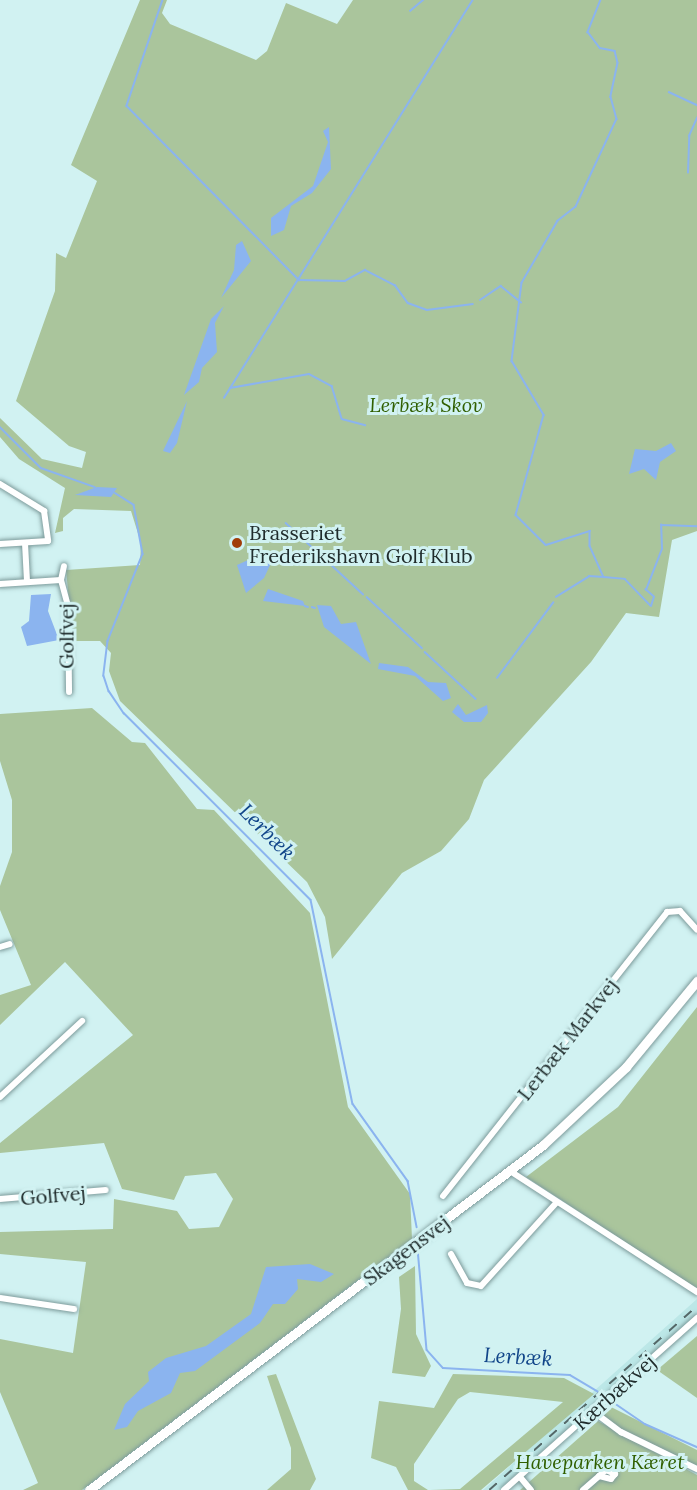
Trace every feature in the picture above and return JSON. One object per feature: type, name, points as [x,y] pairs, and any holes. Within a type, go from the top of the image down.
[{"type":"main road","name":"Skagensvej","points":[[89,1490],[510,1171],[604,1088],[697,981]]},
{"type":"street","points":[[0,484],[47,515],[48,541],[0,544]]},
{"type":"street","points":[[25,543],[27,582]]},
{"type":"street","name":"Golfvej","points":[[64,566],[61,580],[68,606],[69,692]]},
{"type":"street","name":"Golfvej","points":[[0,584],[61,580]]},
{"type":"street","name":"Lerbæk Markvej","points":[[443,1196],[667,912],[680,911],[697,930]]},
{"type":"street","points":[[0,947],[10,944]]},
{"type":"street","points":[[0,1097],[82,1021]]},
{"type":"street","points":[[510,1171],[556,1203],[697,1292]]},
{"type":"street","name":"Golfvej","points":[[0,1199],[106,1190]]},
{"type":"street","points":[[451,1254],[467,1283],[481,1286],[556,1203]]},
{"type":"street","points":[[0,1298],[74,1309]]},
{"type":"street","name":"Kærbækvej","points":[[504,1490],[697,1318]]},
{"type":"street","points":[[594,1412],[621,1432],[697,1469]]},
{"type":"street","points":[[583,1490],[599,1476]]},
{"type":"street","points":[[520,1477],[531,1490]]},
{"type":"shaded area","points":[[697,1299],[697,1315],[610,1392],[604,1390],[600,1401],[498,1490],[483,1490]]},
{"type":"green space","name":"Lerbæk Skov","points":[[140,0],[167,0],[162,13],[170,24],[256,60],[267,51],[286,3],[337,24],[353,0],[697,0],[697,531],[672,540],[659,617],[626,613],[591,662],[484,780],[469,819],[441,851],[402,873],[332,959],[325,917],[307,882],[120,701],[109,671],[111,653],[100,641],[73,641],[66,570],[140,565],[141,543],[131,511],[74,509],[63,518],[63,531],[55,533],[65,488],[19,459],[0,437],[0,418],[42,459],[82,468],[86,452],[69,446],[16,401],[55,291],[56,253],[66,258],[97,181],[71,165]]},
{"type":"green space","points":[[92,708],[132,742],[145,743],[197,809],[214,810],[310,913],[348,1107],[410,1194],[412,1239],[82,1490],[23,1490],[38,1483],[0,1392],[0,1339],[73,1353],[86,1262],[0,1254],[0,1232],[113,1229],[114,1199],[177,1211],[189,1229],[219,1227],[233,1199],[216,1173],[185,1176],[174,1200],[122,1189],[104,1143],[0,1153],[0,1143],[133,1035],[65,962],[0,1025],[0,995],[31,985],[0,910],[0,886],[12,852],[12,800],[0,761],[0,714]]},
{"type":"green space","points":[[697,1007],[697,1289],[526,1177],[618,1107]]},
{"type":"green space","points":[[415,1266],[416,1334],[431,1366],[425,1377],[392,1373],[401,1309],[399,1277]]},
{"type":"green space","points":[[697,1336],[697,1398],[657,1370]]},
{"type":"green space","points":[[276,1374],[316,1479],[310,1490],[267,1490],[291,1469],[291,1448],[267,1376]]},
{"type":"green space","points":[[453,1374],[564,1378],[594,1394],[481,1490],[430,1490],[460,1489],[563,1402],[470,1392],[458,1399],[414,1464],[414,1481],[428,1490],[408,1490],[396,1467],[371,1458],[379,1401],[434,1408]]},
{"type":"green space","points":[[603,1403],[697,1450],[697,1466],[611,1424],[598,1412]]},
{"type":"green space","name":"Haveparken Kæret","points":[[598,1421],[697,1475],[697,1490],[520,1490]]},
{"type":"water","points":[[329,127],[331,169],[312,193],[291,206],[284,230],[271,236],[271,218],[313,186],[328,142],[323,131]]},
{"type":"water","points":[[242,241],[251,261],[221,298],[234,270],[236,245]]},
{"type":"water","points":[[224,306],[215,323],[217,352],[202,368],[199,382],[184,395],[211,319]]},
{"type":"water","points":[[187,401],[177,443],[170,453],[163,451]]},
{"type":"water","points":[[671,443],[676,451],[660,462],[656,480],[644,469],[629,474],[635,449],[656,451]]},
{"type":"water","points":[[97,487],[117,488],[111,497],[75,495]]},
{"type":"water","points":[[257,556],[272,561],[264,578],[246,593],[237,565]]},
{"type":"water","points":[[268,589],[303,601],[305,606],[263,601]]},
{"type":"water","points":[[51,594],[48,611],[59,640],[27,646],[21,627],[29,621],[31,595]]},
{"type":"water","points":[[317,605],[331,606],[341,624],[356,622],[371,664],[324,627]]},
{"type":"water","points":[[379,663],[408,667],[428,682],[446,683],[451,698],[443,701],[415,676],[378,669]]},
{"type":"water","points":[[458,704],[466,715],[487,705],[488,713],[481,722],[464,722],[452,712]]},
{"type":"water","points":[[310,1264],[334,1274],[321,1282],[297,1279],[298,1289],[285,1304],[273,1304],[260,1323],[195,1371],[180,1373],[171,1393],[138,1411],[127,1427],[114,1430],[125,1404],[149,1381],[148,1372],[166,1358],[206,1346],[251,1314],[266,1267]]},
{"type":"waterway","points":[[163,0],[127,106],[299,280],[345,281],[365,270],[395,285],[408,303],[427,310],[473,304]]},
{"type":"waterway","points":[[410,11],[423,0]]},
{"type":"waterway","points":[[224,398],[473,0]]},
{"type":"waterway","points":[[601,0],[588,32],[600,48],[615,51],[618,63],[611,97],[617,119],[576,207],[558,221],[522,283],[512,361],[544,415],[516,515],[546,545],[590,531],[590,546],[604,577],[625,579],[651,606],[654,597],[646,590],[662,549],[661,525],[697,526]]},
{"type":"waterway","points":[[669,92],[697,105]]},
{"type":"waterway","points":[[688,173],[689,136],[697,118]]},
{"type":"waterway","points":[[480,300],[501,286],[521,302]]},
{"type":"waterway","points":[[230,388],[309,374],[332,386],[342,419],[365,425]]},
{"type":"waterway","name":"Lerbæk","points":[[0,427],[41,468],[95,487]]},
{"type":"waterway","name":"Lerbæk","points":[[115,493],[134,505],[143,554],[108,641],[104,676],[109,691],[124,713],[311,900],[353,1104],[408,1181],[417,1227]]},
{"type":"waterway","points":[[286,523],[363,594]]},
{"type":"waterway","points":[[556,597],[589,576],[604,577]]},
{"type":"waterway","points":[[367,597],[422,648]]},
{"type":"waterway","points":[[497,678],[553,603]]},
{"type":"waterway","points":[[425,652],[476,699]]},
{"type":"waterway","name":"Lerbæk","points":[[418,1249],[427,1350],[443,1368],[570,1375],[607,1397]]},
{"type":"waterway","name":"Lerbæk","points":[[610,1400],[645,1424],[697,1447]]},
{"type":"railway","points":[[489,1490],[697,1306]]},
{"type":"place","name":"Brasseriet Frederikshavn Golf Klub","points":[[237,543]]}]
